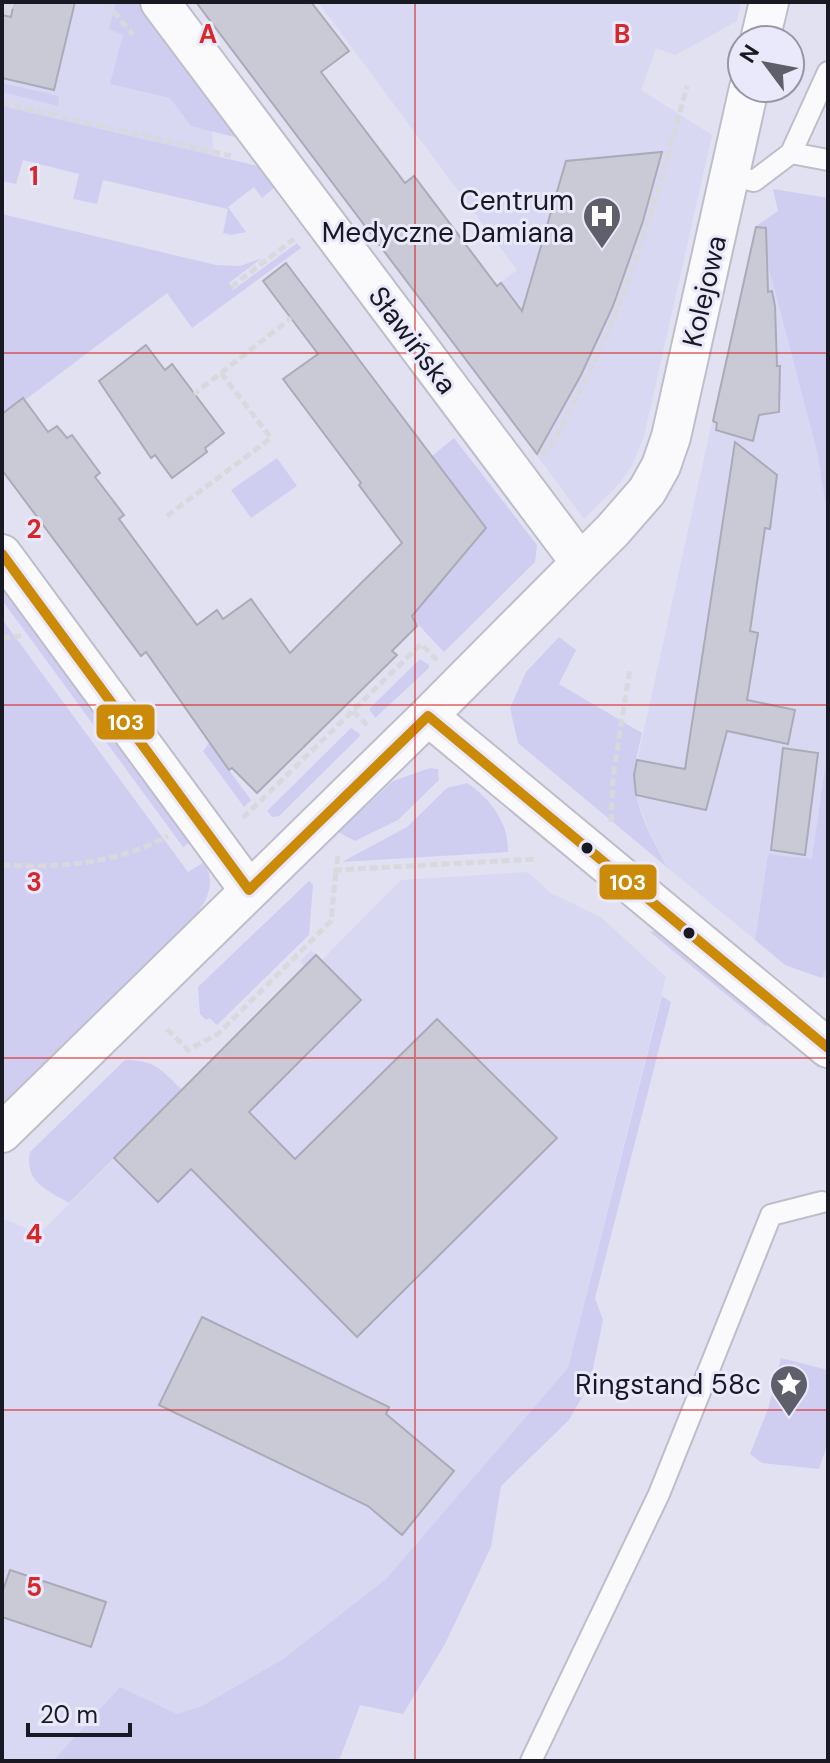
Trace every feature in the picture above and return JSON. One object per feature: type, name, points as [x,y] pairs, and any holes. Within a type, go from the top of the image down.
[{"type":"street","name":"Sławińska","points":[[160,2],[580,562]]},
{"type":"street","points":[[764,24],[769,2]]},
{"type":"street","name":"Kolejowa","points":[[2,1133],[428,716],[647,491],[661,466],[671,437],[746,104]]},
{"type":"street","points":[[2,554],[249,890]]},
{"type":"street","points":[[428,716],[828,1048]]},
{"type":"lane","points":[[730,175],[754,181],[791,153],[828,72]]},
{"type":"lane","points":[[791,153],[828,160]]},
{"type":"lane","points":[[531,1761],[659,1494],[771,1215],[822,1202]]},
{"type":"path","points":[[2,10],[10,12],[12,2]]},
{"type":"path","points":[[106,2],[133,35]]},
{"type":"path","points":[[535,461],[545,452],[558,431],[587,378],[619,308],[656,203],[687,86]]},
{"type":"path","points":[[2,103],[214,152]]},
{"type":"path","points":[[231,287],[301,235]]},
{"type":"path","points":[[194,394],[291,318]]},
{"type":"path","points":[[167,516],[271,438],[221,373]]},
{"type":"path","points":[[2,638],[22,636]]},
{"type":"path","points":[[243,818],[421,644],[441,663]]},
{"type":"path","points":[[611,823],[613,777],[630,668]]},
{"type":"path","points":[[353,711],[373,730]]},
{"type":"path","points":[[2,865],[100,861],[126,855],[169,835]]},
{"type":"path","points":[[167,1029],[188,1050],[218,1034],[331,921],[338,855]]},
{"type":"path","points":[[336,870],[537,859]]},
{"type":"shaded area","points":[[2,2],[116,2],[212,131],[215,173],[2,125]]},
{"type":"shaded area","points":[[137,2],[238,138],[191,126],[170,98],[110,84],[123,35],[109,29],[116,3]]},
{"type":"shaded area","points":[[318,2],[741,3],[737,21],[726,24],[726,27],[696,44],[675,55],[656,48],[641,90],[712,135],[644,436],[633,464],[620,483],[584,519],[442,327],[517,270]]},
{"type":"shaded area","points":[[2,83],[59,96],[58,106],[2,92]]},
{"type":"shaded area","points":[[2,106],[258,166],[275,187],[262,198],[254,187],[228,207],[246,232],[231,235],[223,233],[228,209],[103,180],[97,204],[73,199],[79,174],[23,160],[16,184],[2,181]]},
{"type":"shaded area","points":[[773,189],[828,198],[828,977],[822,978],[785,965],[768,854],[755,940],[668,868],[635,795],[634,775],[755,227],[778,211]]},
{"type":"shaded area","points":[[773,189],[828,198],[828,665],[827,511],[817,451],[764,249],[755,227],[778,211]]},
{"type":"shaded area","points":[[2,214],[216,265],[240,266],[262,258],[229,283],[233,290],[297,243],[301,248],[192,328],[167,293],[2,414]]},
{"type":"shaded area","points":[[454,438],[537,545],[535,562],[444,652],[411,617],[486,528],[432,456]]},
{"type":"shaded area","points":[[277,458],[297,486],[251,518],[231,490]]},
{"type":"shaded area","points":[[2,586],[190,842],[183,847],[2,600]]},
{"type":"shaded area","points":[[2,619],[188,872],[204,862],[210,887],[189,924],[2,1106]]},
{"type":"shaded area","points":[[559,637],[576,650],[559,684],[642,733],[635,767],[635,790],[646,824],[668,868],[518,743],[510,708],[526,672]]},
{"type":"shaded area","points":[[420,659],[429,668],[375,718],[369,709]]},
{"type":"shaded area","points":[[351,728],[360,734],[359,737],[279,816],[272,817],[267,811]]},
{"type":"shaded area","points":[[209,743],[251,800],[244,807],[203,751]]},
{"type":"shaded area","points":[[828,747],[828,970],[822,978],[785,965],[755,940],[768,854],[812,859]]},
{"type":"shaded area","points":[[430,768],[438,769],[439,780],[398,820],[355,841],[338,832],[393,781]]},
{"type":"shaded area","points":[[467,783],[483,796],[502,821],[508,852],[342,862],[407,827],[447,788]]},
{"type":"shaded area","points":[[528,872],[551,893],[602,918],[666,977],[568,1368],[386,1579],[283,1659],[202,1706],[177,1715],[120,1687],[53,1761],[2,1761],[2,1218],[39,1234],[305,967],[300,961],[311,950],[322,960],[401,880]]},
{"type":"shaded area","points":[[309,881],[313,885],[309,935],[217,1025],[210,1018],[206,1020],[200,1014],[198,987]]},
{"type":"shaded area","points":[[657,930],[689,960],[693,960],[768,1022],[766,1027],[650,932]]},
{"type":"shaded area","points":[[662,996],[671,1002],[595,1298],[603,1320],[590,1383],[569,1420],[501,1486],[491,1547],[445,1644],[403,1714],[360,1705],[339,1761],[53,1761],[120,1687],[177,1714],[202,1706],[283,1659],[386,1579],[568,1368]]},
{"type":"shaded area","points":[[125,1060],[151,1064],[182,1090],[69,1203],[45,1189],[34,1178],[30,1171],[30,1152]]},
{"type":"shaded area","points":[[781,1358],[828,1370],[828,1442],[819,1469],[762,1463],[750,1454],[768,1409]]},
{"type":"building","points":[[14,2],[75,2],[54,90],[2,78],[2,15],[11,17]]},
{"type":"building","points":[[196,2],[311,2],[349,51],[321,72],[405,183],[414,176],[497,286],[501,283],[522,311],[566,161],[662,152],[643,221],[613,306],[581,375],[537,454]]},
{"type":"building","points":[[756,227],[766,228],[768,292],[772,291],[775,306],[777,366],[780,366],[779,412],[759,415],[753,441],[716,430],[717,423],[713,421]]},
{"type":"building","points":[[286,263],[486,528],[412,616],[417,626],[392,651],[397,655],[257,793],[232,768],[229,770],[146,652],[141,656],[2,470],[2,414],[23,398],[48,432],[57,426],[67,438],[72,435],[100,473],[95,477],[124,515],[119,519],[197,625],[217,610],[223,619],[251,599],[290,653],[402,543],[283,379],[318,354],[263,281]]},
{"type":"building","points":[[146,345],[165,370],[172,364],[224,433],[205,448],[207,452],[172,478],[155,455],[151,458],[99,381]]},
{"type":"building","points":[[735,442],[777,475],[770,529],[765,528],[750,631],[758,633],[747,700],[795,710],[788,744],[727,731],[706,810],[636,795],[634,775],[637,760],[685,769]]},
{"type":"building","points":[[783,748],[818,753],[805,855],[771,850]]},
{"type":"building","points":[[316,955],[361,1000],[249,1112],[295,1159],[437,1019],[557,1138],[357,1337],[191,1169],[158,1202],[114,1158]]},
{"type":"building","points":[[202,1317],[389,1407],[386,1414],[454,1471],[402,1535],[368,1506],[159,1405]]},
{"type":"building","points":[[10,1570],[106,1602],[91,1647],[2,1617],[2,1593]]},
{"type":"transit line","name":"103","points":[[2,554],[249,890]]},
{"type":"transit line","name":"103","points":[[428,716],[828,1048]]},
{"type":"transit line","name":"103","points":[[249,890],[428,716]]},
{"type":"place","name":"Centrum Medyczne Damiana","points":[[602,250]]},
{"type":"place","name":"Ringstand 58c","points":[[789,1418]]}]
